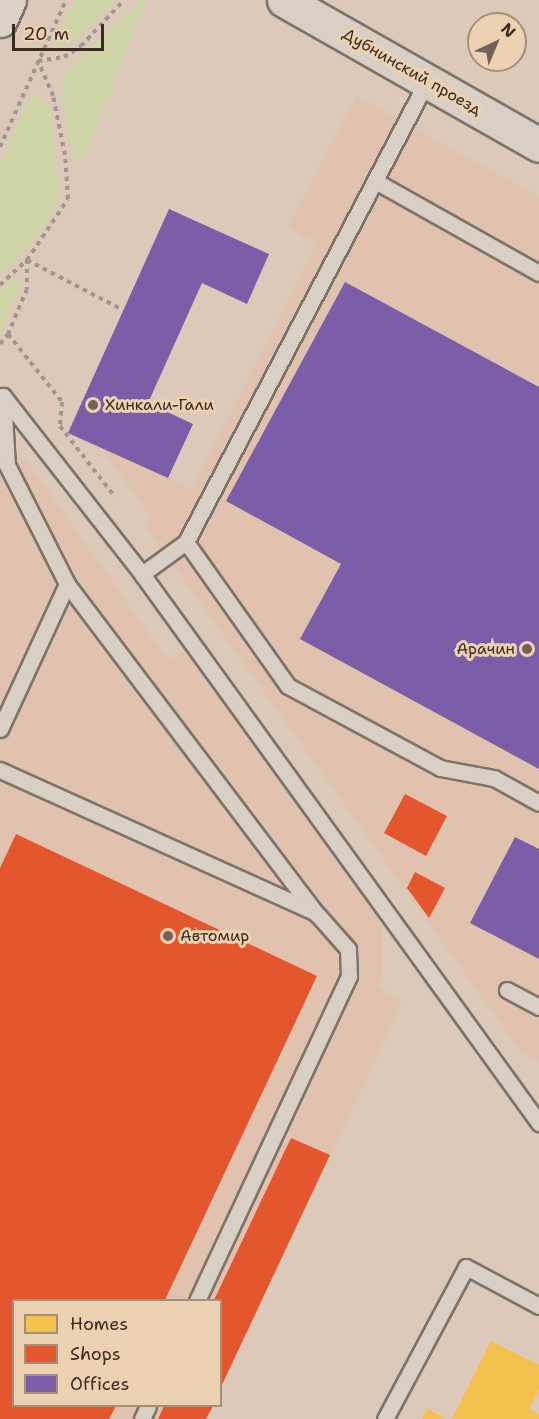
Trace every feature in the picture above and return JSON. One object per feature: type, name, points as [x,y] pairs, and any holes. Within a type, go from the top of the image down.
[{"type":"main road","points":[[0,20],[9,0]]},
{"type":"street","name":"Дубнинский проезд","points":[[284,0],[539,145]]},
{"type":"lane","points":[[142,574],[186,542],[427,81]]},
{"type":"lane","points":[[375,181],[539,273]]},
{"type":"lane","points":[[1,395],[7,465],[67,584],[317,914],[348,949],[349,976],[197,1299]]},
{"type":"lane","points":[[1,395],[142,574],[539,1121]]},
{"type":"lane","points":[[186,542],[288,686],[440,768],[494,778],[539,803]]},
{"type":"lane","points":[[0,729],[67,584]]},
{"type":"lane","points":[[0,770],[317,914]]},
{"type":"lane","points":[[507,990],[539,1007]]},
{"type":"lane","points":[[385,1419],[466,1267],[539,1306]]},
{"type":"path","points":[[0,147],[66,0]]},
{"type":"path","points":[[38,61],[64,57],[81,46],[124,0]]},
{"type":"path","points":[[0,285],[27,261],[68,199],[65,155],[53,96],[38,61]]},
{"type":"path","points":[[27,261],[123,310]]},
{"type":"path","points":[[0,344],[8,334],[27,289],[27,261]]},
{"type":"path","points":[[8,334],[62,402],[60,426],[120,505]]},
{"type":"shaded area","points":[[356,96],[539,197],[539,1061],[520,1051],[144,524],[152,518],[101,448],[192,489],[317,244],[288,227]]},
{"type":"shaded area","points":[[24,457],[168,660],[185,651],[379,918],[383,941],[383,967],[379,987],[402,1003],[222,1387],[222,1299],[12,1299],[12,1407],[212,1407],[206,1419],[0,1419],[0,468]]},
{"type":"green space","points":[[74,0],[115,0],[74,42],[60,50],[55,41]]},
{"type":"green space","points":[[141,0],[146,1],[82,164],[77,163],[72,150],[61,95],[63,75]]},
{"type":"green space","points":[[34,94],[44,98],[50,108],[60,196],[45,228],[0,276],[0,164],[28,100]]},
{"type":"green space","points":[[16,277],[20,278],[21,283],[0,335],[0,291]]},
{"type":"building: Homes","points":[[491,1341],[539,1365],[539,1390],[529,1409],[539,1414],[539,1419],[452,1419]]},
{"type":"building: Homes","points":[[427,1409],[447,1419],[422,1419]]},
{"type":"building: Shops","points":[[405,794],[447,816],[426,856],[384,833]]},
{"type":"building: Shops","points":[[16,834],[317,976],[165,1299],[12,1299],[12,1407],[115,1407],[109,1419],[0,1419],[0,868]]},
{"type":"building: Shops","points":[[415,872],[445,888],[429,918],[407,888]]},
{"type":"building: Shops","points":[[291,1138],[330,1155],[222,1385],[222,1299],[214,1299]]},
{"type":"building: Shops","points":[[164,1407],[212,1407],[206,1419],[158,1419]]},
{"type":"building: Offices","points":[[169,209],[269,254],[247,304],[202,283],[148,403],[193,424],[168,478],[68,433]]},
{"type":"building: Offices","points":[[345,282],[539,387],[539,769],[300,639],[341,564],[226,501]]},
{"type":"building: Offices","points":[[515,837],[539,849],[539,959],[470,923]]},
{"type":"place","name":"Хинкали-Гали","points":[[93,405]]},
{"type":"place","name":"Арачин","points":[[527,649]]},
{"type":"place","name":"Автомир","points":[[168,936]]}]
